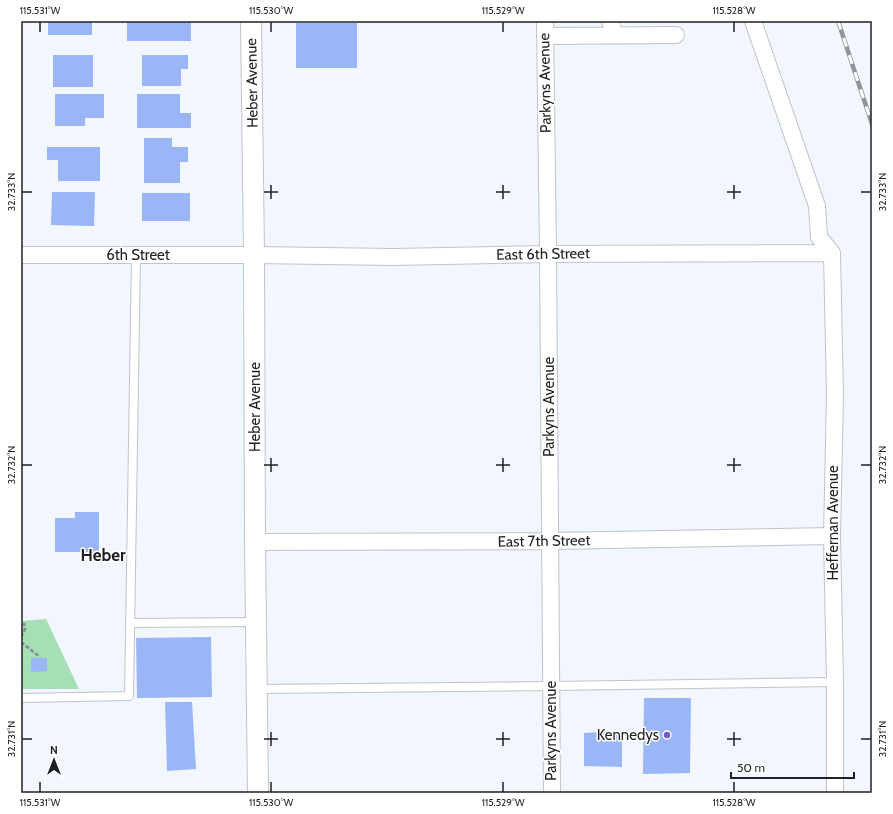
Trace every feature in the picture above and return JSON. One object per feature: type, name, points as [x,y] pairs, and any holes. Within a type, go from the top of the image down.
[{"type":"street","name":"Heber Avenue","points":[[251,21],[258,793]]},
{"type":"street","points":[[753,21],[816,206],[819,237],[832,253]]},
{"type":"street","points":[[545,28],[613,28],[676,36]]},
{"type":"street","name":"Parkyns Avenue","points":[[545,28],[552,793]]},
{"type":"street","name":"East 6th Street","points":[[254,255],[393,257],[548,254],[832,253]]},
{"type":"street","name":"Heffernan Avenue","points":[[832,253],[834,395],[832,536],[836,682],[835,793]]},
{"type":"street","name":"6th Street","points":[[21,255],[254,255]]},
{"type":"street","name":"East 7th Street","points":[[255,542],[550,541],[832,536]]},
{"type":"lane","points":[[21,698],[129,696],[136,255]]},
{"type":"lane","points":[[130,623],[256,622]]},
{"type":"lane","points":[[256,688],[836,682]]},
{"type":"path","points":[[21,637],[25,629],[24,623]]},
{"type":"path","points":[[21,642],[40,657]]},
{"type":"green space","points":[[46,619],[79,689],[21,689],[21,621]]},
{"type":"building","points":[[48,21],[92,21],[92,35],[48,35]]},
{"type":"building","points":[[127,21],[191,21],[191,41],[127,41]]},
{"type":"building","points":[[296,23],[357,23],[357,68],[296,68]]},
{"type":"building","points":[[53,55],[93,55],[93,87],[53,87]]},
{"type":"building","points":[[142,55],[188,55],[188,69],[181,69],[181,86],[142,86]]},
{"type":"building","points":[[55,94],[104,94],[104,118],[85,118],[85,126],[55,126]]},
{"type":"building","points":[[137,94],[180,94],[180,113],[191,113],[191,128],[137,128]]},
{"type":"building","points":[[144,138],[172,138],[172,147],[188,147],[188,162],[180,162],[180,183],[144,183]]},
{"type":"building","points":[[47,147],[100,147],[100,181],[58,181],[58,160],[47,160]]},
{"type":"building","points":[[52,192],[95,192],[94,226],[51,225]]},
{"type":"building","points":[[142,193],[190,193],[190,221],[142,221]]},
{"type":"building","points":[[75,512],[99,512],[99,552],[55,552],[55,518],[75,518]]},
{"type":"building","points":[[211,637],[212,697],[137,698],[136,638]]},
{"type":"building","points":[[31,658],[47,658],[47,671],[31,672]]},
{"type":"building","name":"Kennedys","points":[[644,698],[691,698],[690,773],[643,774]]},
{"type":"building","points":[[165,702],[192,702],[196,769],[167,771]]},
{"type":"building","points":[[622,731],[622,767],[584,766],[584,733]]},
{"type":"railway","points":[[838,21],[872,124]]},
{"type":"place","name":"Kennedys","points":[[667,735]]},
{"type":"district","name":"Heber","points":[[103,555]]}]
